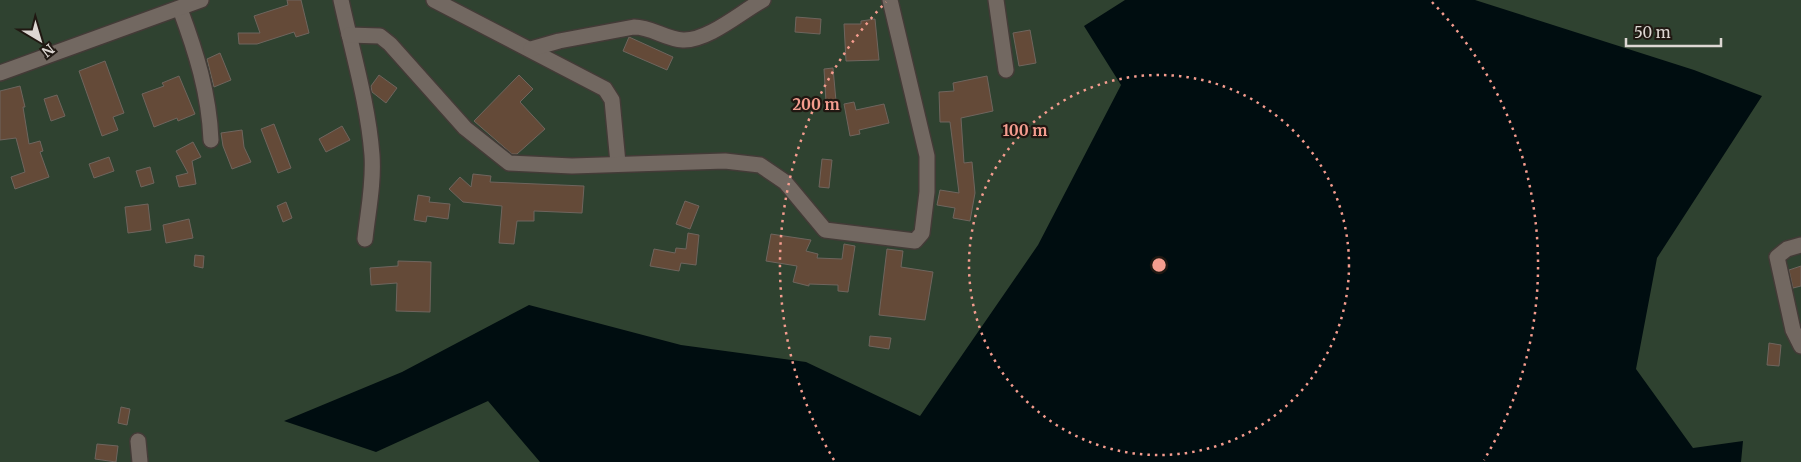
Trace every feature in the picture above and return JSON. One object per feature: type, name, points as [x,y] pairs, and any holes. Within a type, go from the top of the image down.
[{"type":"street","points":[[0,73],[202,0]]},
{"type":"street","points":[[342,0],[372,154],[372,178],[365,239]]},
{"type":"street","points":[[434,0],[605,89],[612,100],[618,163]]},
{"type":"street","points":[[531,50],[559,41],[634,27],[645,27],[669,37],[684,40],[726,24],[763,0]]},
{"type":"street","points":[[349,35],[380,36],[390,44],[465,128],[509,163],[572,166],[725,161],[760,165],[785,182],[825,230],[915,241],[922,234],[927,192],[927,156],[890,0]]},
{"type":"street","points":[[996,0],[1006,70]]},
{"type":"street","points":[[180,9],[194,46],[210,107],[211,140]]},
{"type":"street","points":[[1801,246],[1787,248],[1777,257],[1793,330],[1801,346]]},
{"type":"street","points":[[138,440],[140,462]]},
{"type":"green space","points":[[0,0],[1801,0],[1801,462],[0,462]]},
{"type":"shaded area","points":[[1125,0],[1475,0],[1694,70],[1762,96],[1657,258],[1636,369],[1693,448],[1743,441],[1741,462],[540,462],[488,401],[376,452],[284,421],[402,372],[529,305],[681,345],[806,362],[920,416],[1038,245],[1121,85],[1084,26]]},
{"type":"building","points":[[287,0],[301,0],[309,33],[296,37],[294,32],[257,44],[239,44],[238,33],[260,33],[254,16],[288,5]]},
{"type":"building","points":[[796,17],[821,19],[820,34],[795,32]]},
{"type":"building","points":[[875,19],[879,60],[846,61],[844,24],[861,24],[861,21]]},
{"type":"building","points":[[1030,30],[1036,63],[1019,66],[1013,33]]},
{"type":"building","points":[[629,37],[673,57],[667,70],[623,51]]},
{"type":"building","points":[[220,53],[231,80],[214,87],[207,59]]},
{"type":"building","points":[[105,61],[124,113],[113,117],[118,130],[102,136],[79,71]]},
{"type":"building","points":[[833,68],[836,101],[826,102],[824,69]]},
{"type":"building","points":[[379,75],[397,88],[386,103],[372,92],[371,86]]},
{"type":"building","points":[[519,75],[533,89],[520,102],[545,129],[517,154],[512,154],[474,121]]},
{"type":"building","points":[[179,76],[195,114],[178,121],[177,118],[154,127],[142,94],[164,86],[162,83]]},
{"type":"building","points":[[987,76],[993,111],[961,118],[964,163],[972,162],[975,193],[970,221],[953,218],[955,208],[937,205],[940,190],[959,193],[950,122],[940,122],[939,92],[954,91],[953,83]]},
{"type":"building","points":[[20,86],[25,107],[23,107],[29,144],[40,141],[43,151],[40,152],[49,177],[15,189],[11,177],[25,172],[16,138],[0,140],[0,91]]},
{"type":"building","points":[[57,95],[65,116],[51,121],[44,99]]},
{"type":"building","points":[[854,102],[856,110],[884,104],[889,123],[859,130],[860,134],[850,136],[844,104]]},
{"type":"building","points":[[274,124],[291,168],[278,173],[261,129]]},
{"type":"building","points":[[342,126],[350,140],[326,152],[319,139]]},
{"type":"building","points":[[242,130],[244,147],[251,162],[232,169],[223,146],[221,133]]},
{"type":"building","points":[[193,142],[201,157],[192,161],[196,184],[179,187],[176,176],[188,173],[176,151]]},
{"type":"building","points":[[109,157],[114,171],[94,178],[89,164]]},
{"type":"building","points":[[822,159],[832,160],[829,188],[819,187]]},
{"type":"building","points":[[150,167],[154,183],[141,187],[136,171]]},
{"type":"building","points":[[473,174],[491,176],[490,182],[584,186],[582,213],[534,211],[534,221],[517,221],[514,244],[499,243],[502,206],[463,202],[449,189],[460,177],[471,187]]},
{"type":"building","points":[[418,195],[430,197],[429,202],[450,204],[448,219],[427,216],[426,222],[414,220]]},
{"type":"building","points":[[685,201],[699,206],[690,229],[676,224]]},
{"type":"building","points":[[286,202],[292,218],[283,222],[277,206]]},
{"type":"building","points":[[148,204],[151,230],[128,233],[125,207]]},
{"type":"building","points":[[189,219],[193,238],[166,243],[163,225]]},
{"type":"building","points":[[688,233],[699,235],[696,265],[681,263],[679,271],[650,266],[654,249],[675,253],[676,248],[686,249]]},
{"type":"building","points":[[771,234],[811,240],[806,251],[818,254],[817,258],[842,259],[844,244],[855,246],[848,292],[838,291],[838,285],[809,284],[809,286],[793,282],[797,266],[766,261]]},
{"type":"building","points":[[887,249],[903,251],[901,267],[933,272],[925,320],[879,315]]},
{"type":"building","points":[[195,255],[204,256],[203,268],[194,266]]},
{"type":"building","points":[[398,261],[431,262],[430,312],[396,311],[397,283],[371,285],[370,268],[398,266]]},
{"type":"building","points":[[1801,266],[1801,286],[1793,288],[1789,270]]},
{"type":"building","points":[[870,336],[891,338],[889,349],[869,346]]},
{"type":"building","points":[[1769,343],[1781,345],[1779,366],[1767,365]]},
{"type":"building","points":[[121,407],[130,409],[127,425],[118,423]]},
{"type":"building","points":[[97,444],[118,446],[116,462],[95,459]]}]
